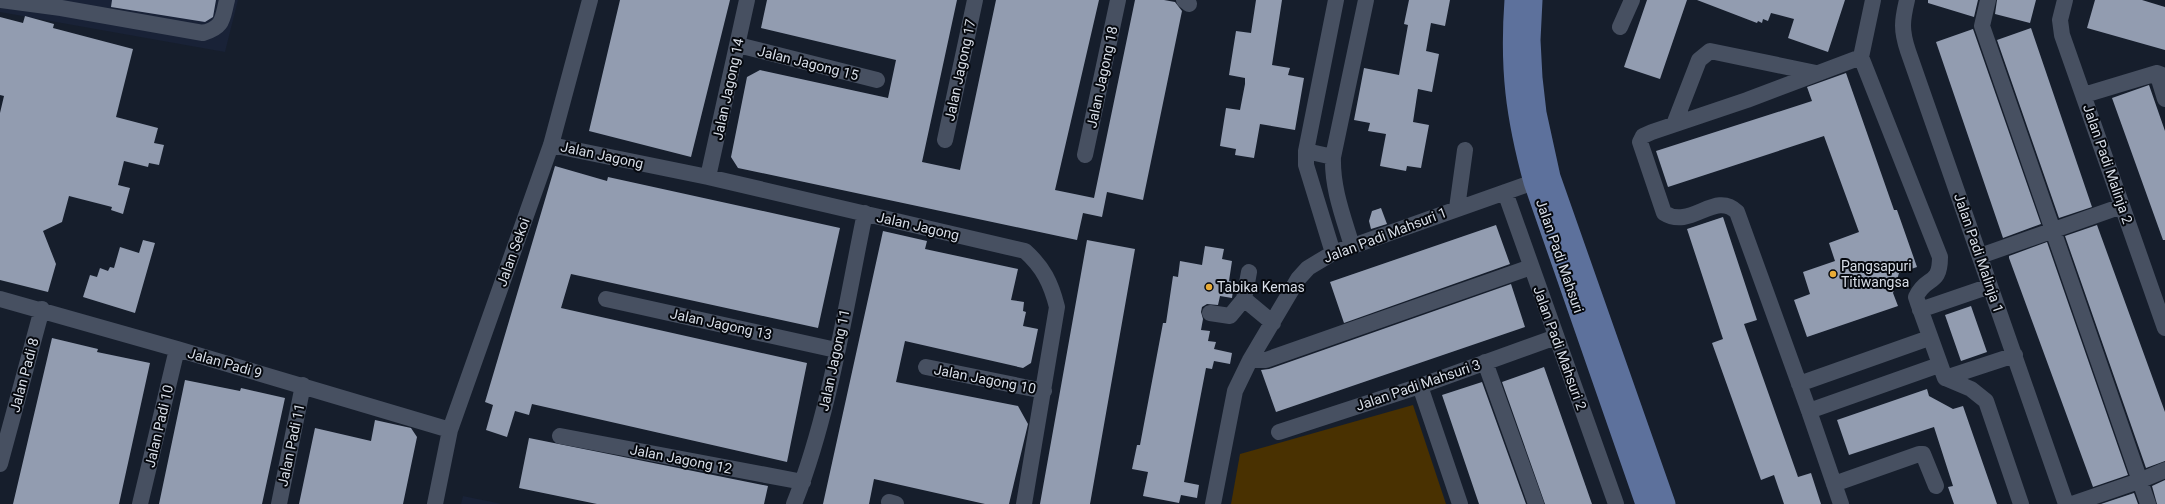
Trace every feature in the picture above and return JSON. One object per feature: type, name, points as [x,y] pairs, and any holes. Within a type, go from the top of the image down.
[{"type":"main road","name":"Jalan Padi Mahsuri","points":[[1515,0],[1512,43],[1515,94],[1523,142],[1542,179],[1665,504]]},
{"type":"main road","name":"Jalan Padi Mahsuri","points":[[1532,0],[1530,40],[1532,78],[1540,134],[1542,179],[1646,504]]},
{"type":"street","points":[[0,0],[62,4],[202,33],[213,30],[220,25],[227,0]]},
{"type":"street","name":"Jalan Sekoi","points":[[434,504],[450,430],[551,145],[590,0]]},
{"type":"street","name":"Jalan Jagong 14","points":[[708,177],[747,0]]},
{"type":"street","name":"Jalan Jagong 17","points":[[945,140],[975,0]]},
{"type":"street","name":"Jalan Jagong 18","points":[[1085,155],[1118,0]]},
{"type":"street","points":[[1332,253],[1306,165],[1306,151],[1336,0]]},
{"type":"street","points":[[1352,246],[1336,192],[1333,172],[1333,158],[1366,0]]},
{"type":"street","points":[[1620,27],[1632,0]]},
{"type":"street","points":[[1873,0],[1861,57],[1940,257],[1940,271],[1936,277],[1920,288],[1916,297],[1942,372],[1971,389],[1986,401],[2021,504]]},
{"type":"street","name":"Jalan Padi Malinja 1","points":[[1907,0],[1902,22],[1903,34],[2066,504]]},
{"type":"street","points":[[1988,0],[1982,26],[2148,504]]},
{"type":"street","name":"Jalan Padi Malinja 2","points":[[2065,0],[2060,28],[2165,328]]},
{"type":"street","name":"Jalan Jagong 15","points":[[738,46],[877,80]]},
{"type":"street","points":[[1675,122],[1699,60],[1710,51],[1816,73]]},
{"type":"street","points":[[1841,504],[1737,212],[1731,207],[1722,204],[1682,218],[1673,219],[1664,213],[1640,142],[1643,136],[1675,122],[1747,100],[1861,57]]},
{"type":"street","points":[[2084,95],[2161,74],[2165,99]]},
{"type":"street","name":"Jalan Jagong","points":[[551,145],[708,177],[1025,250],[1036,260],[1044,272],[1052,288],[1057,307],[1024,504]]},
{"type":"street","points":[[1457,208],[1465,150]]},
{"type":"street","points":[[1306,151],[1333,158]]},
{"type":"street","name":"Jalan Padi Mahsuri 1","points":[[1213,504],[1234,391],[1250,360],[1298,279],[1308,268],[1332,253],[1542,179]]},
{"type":"street","name":"Jalan Padi Mahsuri 2","points":[[1505,192],[1616,504]]},
{"type":"street","points":[[1980,256],[2122,206]]},
{"type":"street","name":"Jalan Jagong 11","points":[[794,504],[803,482],[822,414],[865,213]]},
{"type":"street","points":[[1250,360],[1266,360],[1531,267]]},
{"type":"street","points":[[1210,313],[1230,316],[1244,299],[1249,272]]},
{"type":"street","points":[[1920,310],[1990,286]]},
{"type":"street","name":"Jalan Padi 9","points":[[0,299],[303,385],[450,430]]},
{"type":"street","name":"Jalan Jagong 13","points":[[606,299],[836,350]]},
{"type":"street","points":[[1244,299],[1273,323]]},
{"type":"street","name":"Jalan Padi 8","points":[[0,464],[42,310]]},
{"type":"street","name":"Jalan Padi Mahsuri 3","points":[[1279,432],[1420,386],[1556,337]]},
{"type":"street","points":[[1799,384],[1929,338]]},
{"type":"street","name":"Jalan Padi 10","points":[[140,504],[177,349]]},
{"type":"street","points":[[1809,411],[1942,372],[2015,355]]},
{"type":"street","points":[[1485,362],[1536,504]]},
{"type":"street","name":"Jalan Jagong 10","points":[[926,367],[1044,391]]},
{"type":"street","name":"Jalan Padi 11","points":[[278,504],[303,385]]},
{"type":"street","points":[[1420,386],[1460,504]]},
{"type":"street","name":"Jalan Jagong 12","points":[[560,436],[803,482]]},
{"type":"street","points":[[1834,484],[1919,454],[1923,454],[1927,460],[1936,486]]},
{"type":"street","points":[[2072,504],[2139,481],[2165,470]]},
{"type":"shaded area","points":[[0,0],[238,0],[225,52],[0,12]]},
{"type":"shaded area","points":[[1413,405],[1446,504],[1231,504],[1240,454]]},
{"type":"shaded area","points":[[463,496],[502,504],[461,504]]},
{"type":"building","points":[[112,0],[216,0],[213,17],[205,22],[111,7]]},
{"type":"building","points":[[620,0],[730,0],[691,157],[589,131]]},
{"type":"building","points":[[767,0],[957,0],[922,162],[960,170],[996,0],[1099,0],[1055,190],[1094,198],[1135,0],[1164,0],[1175,2],[1182,11],[1143,200],[1107,192],[1102,217],[1083,213],[1077,240],[738,168],[731,157],[747,77],[760,70],[888,98],[896,60],[761,28]]},
{"type":"building","points":[[1256,0],[1282,0],[1272,65],[1290,68],[1288,75],[1304,78],[1295,130],[1260,124],[1254,158],[1235,155],[1236,149],[1220,146],[1226,108],[1240,110],[1245,84],[1245,78],[1229,75],[1236,31],[1251,33]]},
{"type":"building","points":[[1409,0],[1450,0],[1445,26],[1431,23],[1426,51],[1439,54],[1432,92],[1418,89],[1413,122],[1429,125],[1421,168],[1407,166],[1406,171],[1380,166],[1386,134],[1368,131],[1370,123],[1354,120],[1364,68],[1399,75],[1408,25],[1404,24]]},
{"type":"building","points":[[1647,0],[1687,0],[1660,79],[1624,67]]},
{"type":"building","points":[[1697,0],[1845,0],[1828,52],[1788,38],[1794,19],[1771,13],[1768,21],[1763,19],[1762,23],[1758,21],[1757,23]]},
{"type":"building","points":[[1928,0],[1978,0],[1974,17],[1928,3]]},
{"type":"building","points":[[1997,0],[2036,0],[2030,23],[1995,14]]},
{"type":"building","points":[[2095,0],[2142,0],[2165,7],[2165,50],[2087,28]]},
{"type":"building","points":[[25,16],[54,24],[53,28],[133,49],[116,117],[158,128],[154,143],[164,145],[159,165],[149,163],[148,167],[124,161],[118,185],[130,188],[123,214],[111,210],[112,207],[69,196],[62,222],[43,231],[56,264],[48,292],[0,280],[0,113],[4,96],[0,95],[0,17],[23,23]]},
{"type":"building","points":[[2031,28],[2092,207],[2059,218],[1997,40]]},
{"type":"building","points":[[1973,29],[2041,224],[2003,238],[1936,42]]},
{"type":"building","points":[[1846,73],[1894,210],[1897,210],[1917,267],[1899,273],[1893,293],[1898,306],[1807,337],[1794,300],[1810,294],[1803,272],[1835,261],[1829,243],[1859,232],[1824,136],[1668,187],[1656,151],[1812,101],[1807,87]]},
{"type":"building","points":[[2149,85],[2165,131],[2165,240],[2163,240],[2112,98]]},
{"type":"building","points":[[555,166],[607,181],[608,177],[840,228],[818,328],[571,274],[561,308],[807,363],[787,462],[532,404],[529,415],[515,411],[507,437],[486,430],[493,405],[485,402]]},
{"type":"building","points":[[1381,208],[1387,224],[1371,229],[1369,221],[1372,211]]},
{"type":"building","points":[[1723,217],[1757,320],[1744,324],[1798,477],[1811,473],[1821,504],[1784,504],[1774,475],[1761,480],[1712,343],[1723,339],[1687,229]]},
{"type":"building","points":[[1496,225],[1510,264],[1344,323],[1330,282]]},
{"type":"building","points":[[2097,225],[2165,412],[2165,461],[2146,468],[2065,236]]},
{"type":"building","points":[[883,231],[927,241],[925,249],[1018,269],[1011,300],[1024,302],[1023,311],[1026,312],[1023,326],[1038,329],[1031,363],[1023,368],[905,341],[896,382],[1018,406],[1028,424],[1009,504],[985,504],[874,479],[869,504],[823,504]]},
{"type":"building","points":[[143,240],[155,243],[135,313],[83,297],[90,275],[97,277],[100,268],[108,271],[110,267],[114,268],[120,247],[139,253]]},
{"type":"building","points":[[1087,240],[1135,249],[1090,504],[1040,504]]},
{"type":"building","points":[[2047,242],[2128,475],[2093,487],[2009,258],[2009,256]]},
{"type":"building","points":[[1205,246],[1224,249],[1222,259],[1232,261],[1229,281],[1234,282],[1232,298],[1220,296],[1218,305],[1207,304],[1202,307],[1201,312],[1203,319],[1201,330],[1210,331],[1208,341],[1216,342],[1214,349],[1232,353],[1230,364],[1214,361],[1212,369],[1206,368],[1184,482],[1199,485],[1197,498],[1181,495],[1179,503],[1143,496],[1148,472],[1132,469],[1137,445],[1140,445],[1163,323],[1166,323],[1173,276],[1178,277],[1180,261],[1202,265]]},
{"type":"building","points":[[1511,284],[1525,327],[1276,412],[1261,370],[1269,369]]},
{"type":"building","points":[[1971,306],[1987,352],[1961,361],[1945,315]]},
{"type":"building","points":[[52,338],[98,349],[97,352],[150,363],[119,504],[13,504]]},
{"type":"building","points":[[1544,367],[1592,504],[1545,504],[1502,382]]},
{"type":"building","points":[[185,380],[240,391],[241,388],[285,398],[262,504],[159,504]]},
{"type":"building","points":[[1482,382],[1526,504],[1479,504],[1442,395]]},
{"type":"building","points":[[1927,389],[1929,396],[1953,409],[1963,406],[1997,504],[1954,504],[1948,487],[1953,486],[1934,427],[1849,455],[1837,420]]},
{"type":"building","points":[[375,420],[411,428],[417,437],[403,504],[299,504],[315,428],[371,441]]},
{"type":"building","points":[[529,438],[768,486],[764,504],[597,504],[519,488]]},
{"type":"building","points":[[2165,480],[2165,504],[2157,504],[2152,486]]},
{"type":"building","points":[[2134,493],[2138,504],[2101,504]]},
{"type":"place","name":"Pangsapuri Titiwangsa","points":[[1833,274]]},
{"type":"place","name":"Tabika Kemas","points":[[1209,287]]}]
